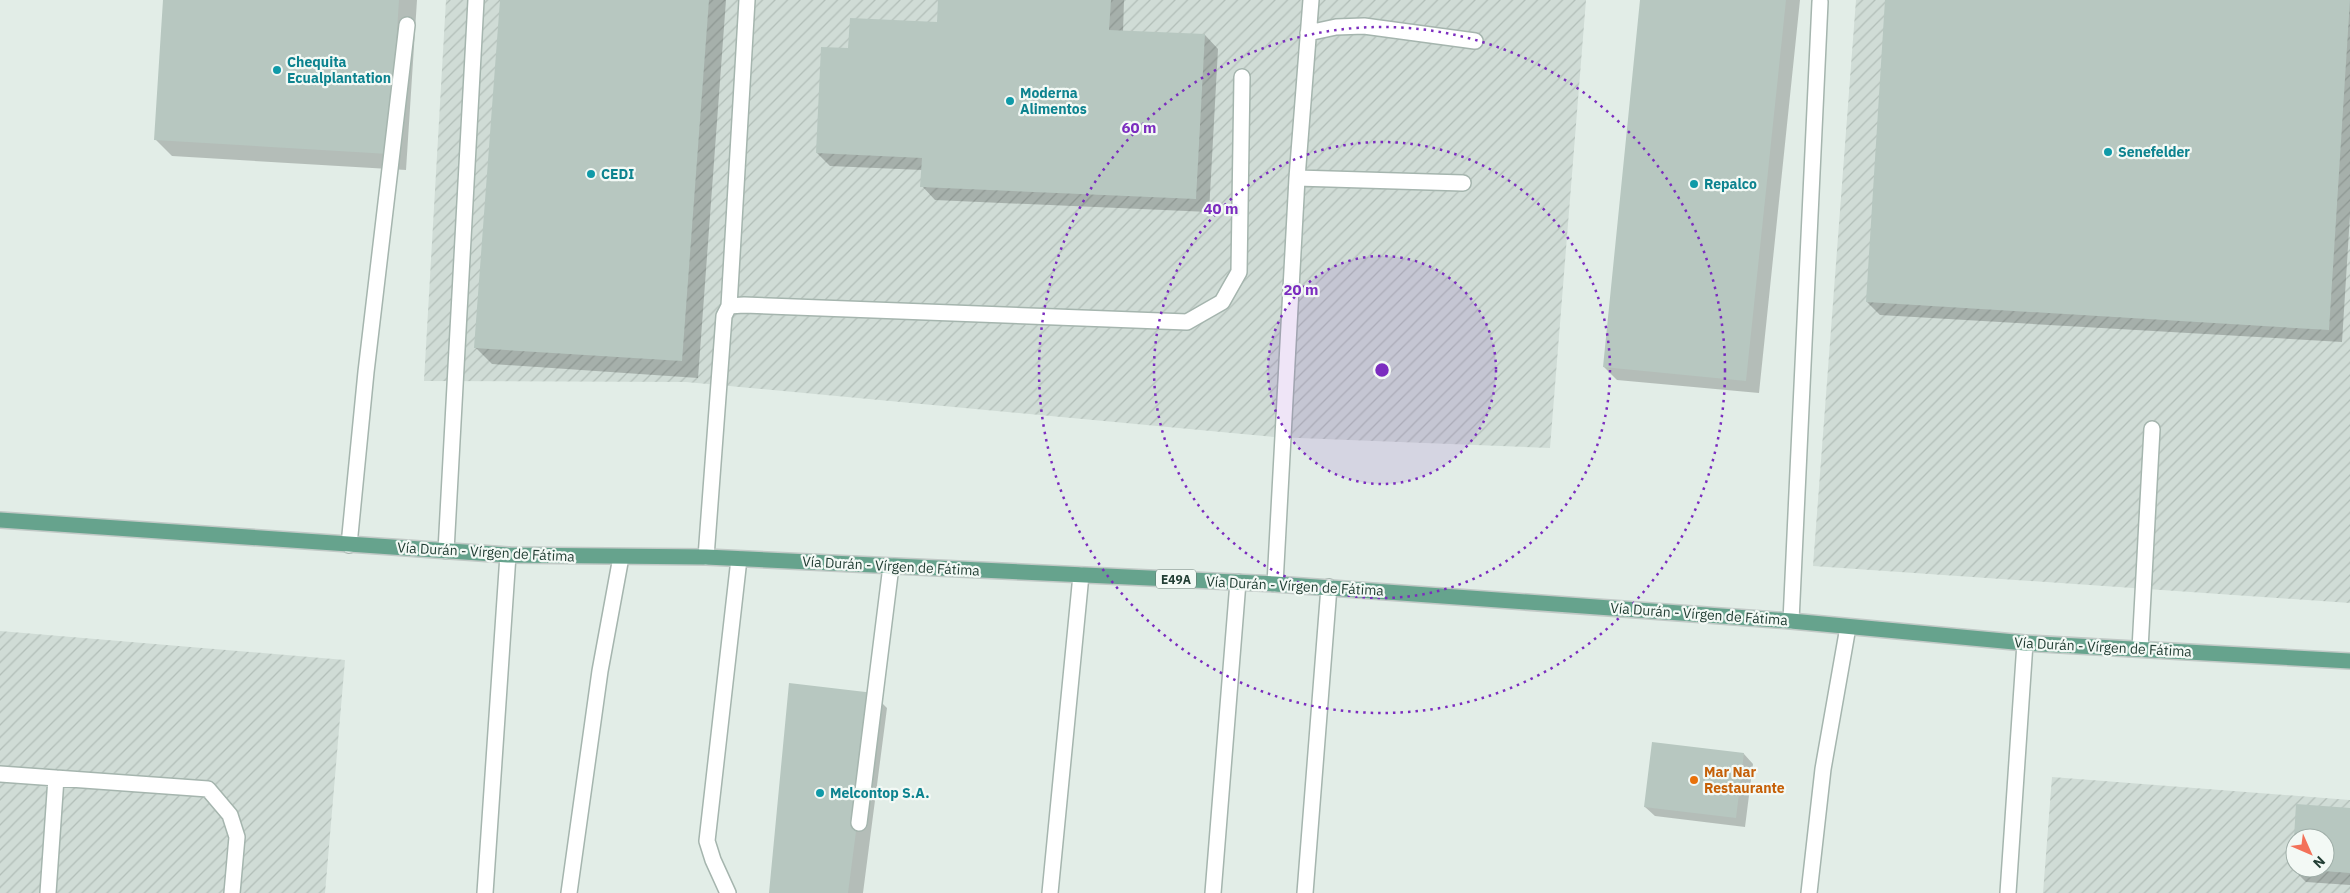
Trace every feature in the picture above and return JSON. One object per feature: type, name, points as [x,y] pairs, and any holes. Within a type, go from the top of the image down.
[{"type":"main road","name":"Vía Durán - Vírgen de Fátima","points":[[0,520],[446,552],[508,555],[706,557],[1329,587],[1791,621],[2025,643],[2350,661]]},
{"type":"street","points":[[446,552],[476,0]]},
{"type":"street","points":[[706,557],[724,316],[729,306],[747,0]]},
{"type":"street","points":[[1275,584],[1297,178],[1311,0]]},
{"type":"street","points":[[1791,621],[1820,2]]},
{"type":"street","points":[[349,545],[366,372],[407,25]]},
{"type":"street","points":[[1308,34],[1336,27],[1364,26],[1475,41]]},
{"type":"street","points":[[729,306],[744,305],[1187,322],[1222,302],[1239,272],[1242,77]]},
{"type":"street","points":[[1297,178],[1464,183]]},
{"type":"street","points":[[2140,649],[2152,429]]},
{"type":"street","points":[[485,893],[508,555]]},
{"type":"street","points":[[568,893],[600,670],[621,557]]},
{"type":"street","points":[[728,893],[713,860],[707,841],[739,559]]},
{"type":"street","points":[[859,823],[890,566]]},
{"type":"street","points":[[1050,893],[1081,575]]},
{"type":"street","points":[[1213,893],[1238,582]]},
{"type":"street","points":[[1305,893],[1329,587]]},
{"type":"street","points":[[1809,893],[1823,768],[1848,626]]},
{"type":"street","points":[[2008,893],[2025,643]]},
{"type":"street","points":[[0,774],[208,790],[230,815],[237,837],[232,893]]},
{"type":"street","points":[[48,893],[56,778]]},
{"type":"shaded area","points":[[446,0],[1586,0],[1550,448],[1274,437],[686,382],[424,381]]},
{"type":"shaded area","points":[[1856,0],[2350,0],[2350,603],[1813,566]]},
{"type":"shaded area","points":[[0,631],[345,660],[325,893],[0,893]]},
{"type":"shaded area","points":[[2052,777],[2350,800],[2350,893],[2043,893]]},
{"type":"building","name":"Chequita Ecualplantation","points":[[163,0],[399,0],[389,154],[154,140]]},
{"type":"building","name":"CEDI","points":[[500,0],[709,0],[682,361],[474,348]]},
{"type":"building","name":"Moderna Alimentos","points":[[938,0],[1111,0],[1109,30],[1205,34],[1196,199],[920,187],[922,158],[816,153],[821,47],[848,48],[850,18],[937,22]]},
{"type":"building","name":"Repalco","points":[[1640,0],[1786,0],[1746,381],[1603,367]]},
{"type":"building","name":"Senefelder","points":[[1885,0],[2350,0],[2329,330],[1866,302]]},
{"type":"building","name":"Melcontop S.A.","points":[[789,683],[874,693],[848,893],[769,893]]},
{"type":"building","name":"Mar Nar Restaurante","points":[[1652,742],[1744,753],[1736,818],[1644,807]]},
{"type":"building","points":[[2296,804],[2350,808],[2350,873],[2335,872],[2335,828],[2295,828]]},
{"type":"place","name":"Chequita Ecualplantation","points":[[277,70]]},
{"type":"place","name":"Moderna Alimentos","points":[[1010,101]]},
{"type":"place","name":"Senefelder","points":[[2108,152]]},
{"type":"place","name":"CEDI","points":[[591,174]]},
{"type":"place","name":"Repalco","points":[[1694,184]]},
{"type":"place","name":"Mar Nar Restaurante","points":[[1694,780]]},
{"type":"place","name":"Melcontop S.A.","points":[[820,793]]}]
